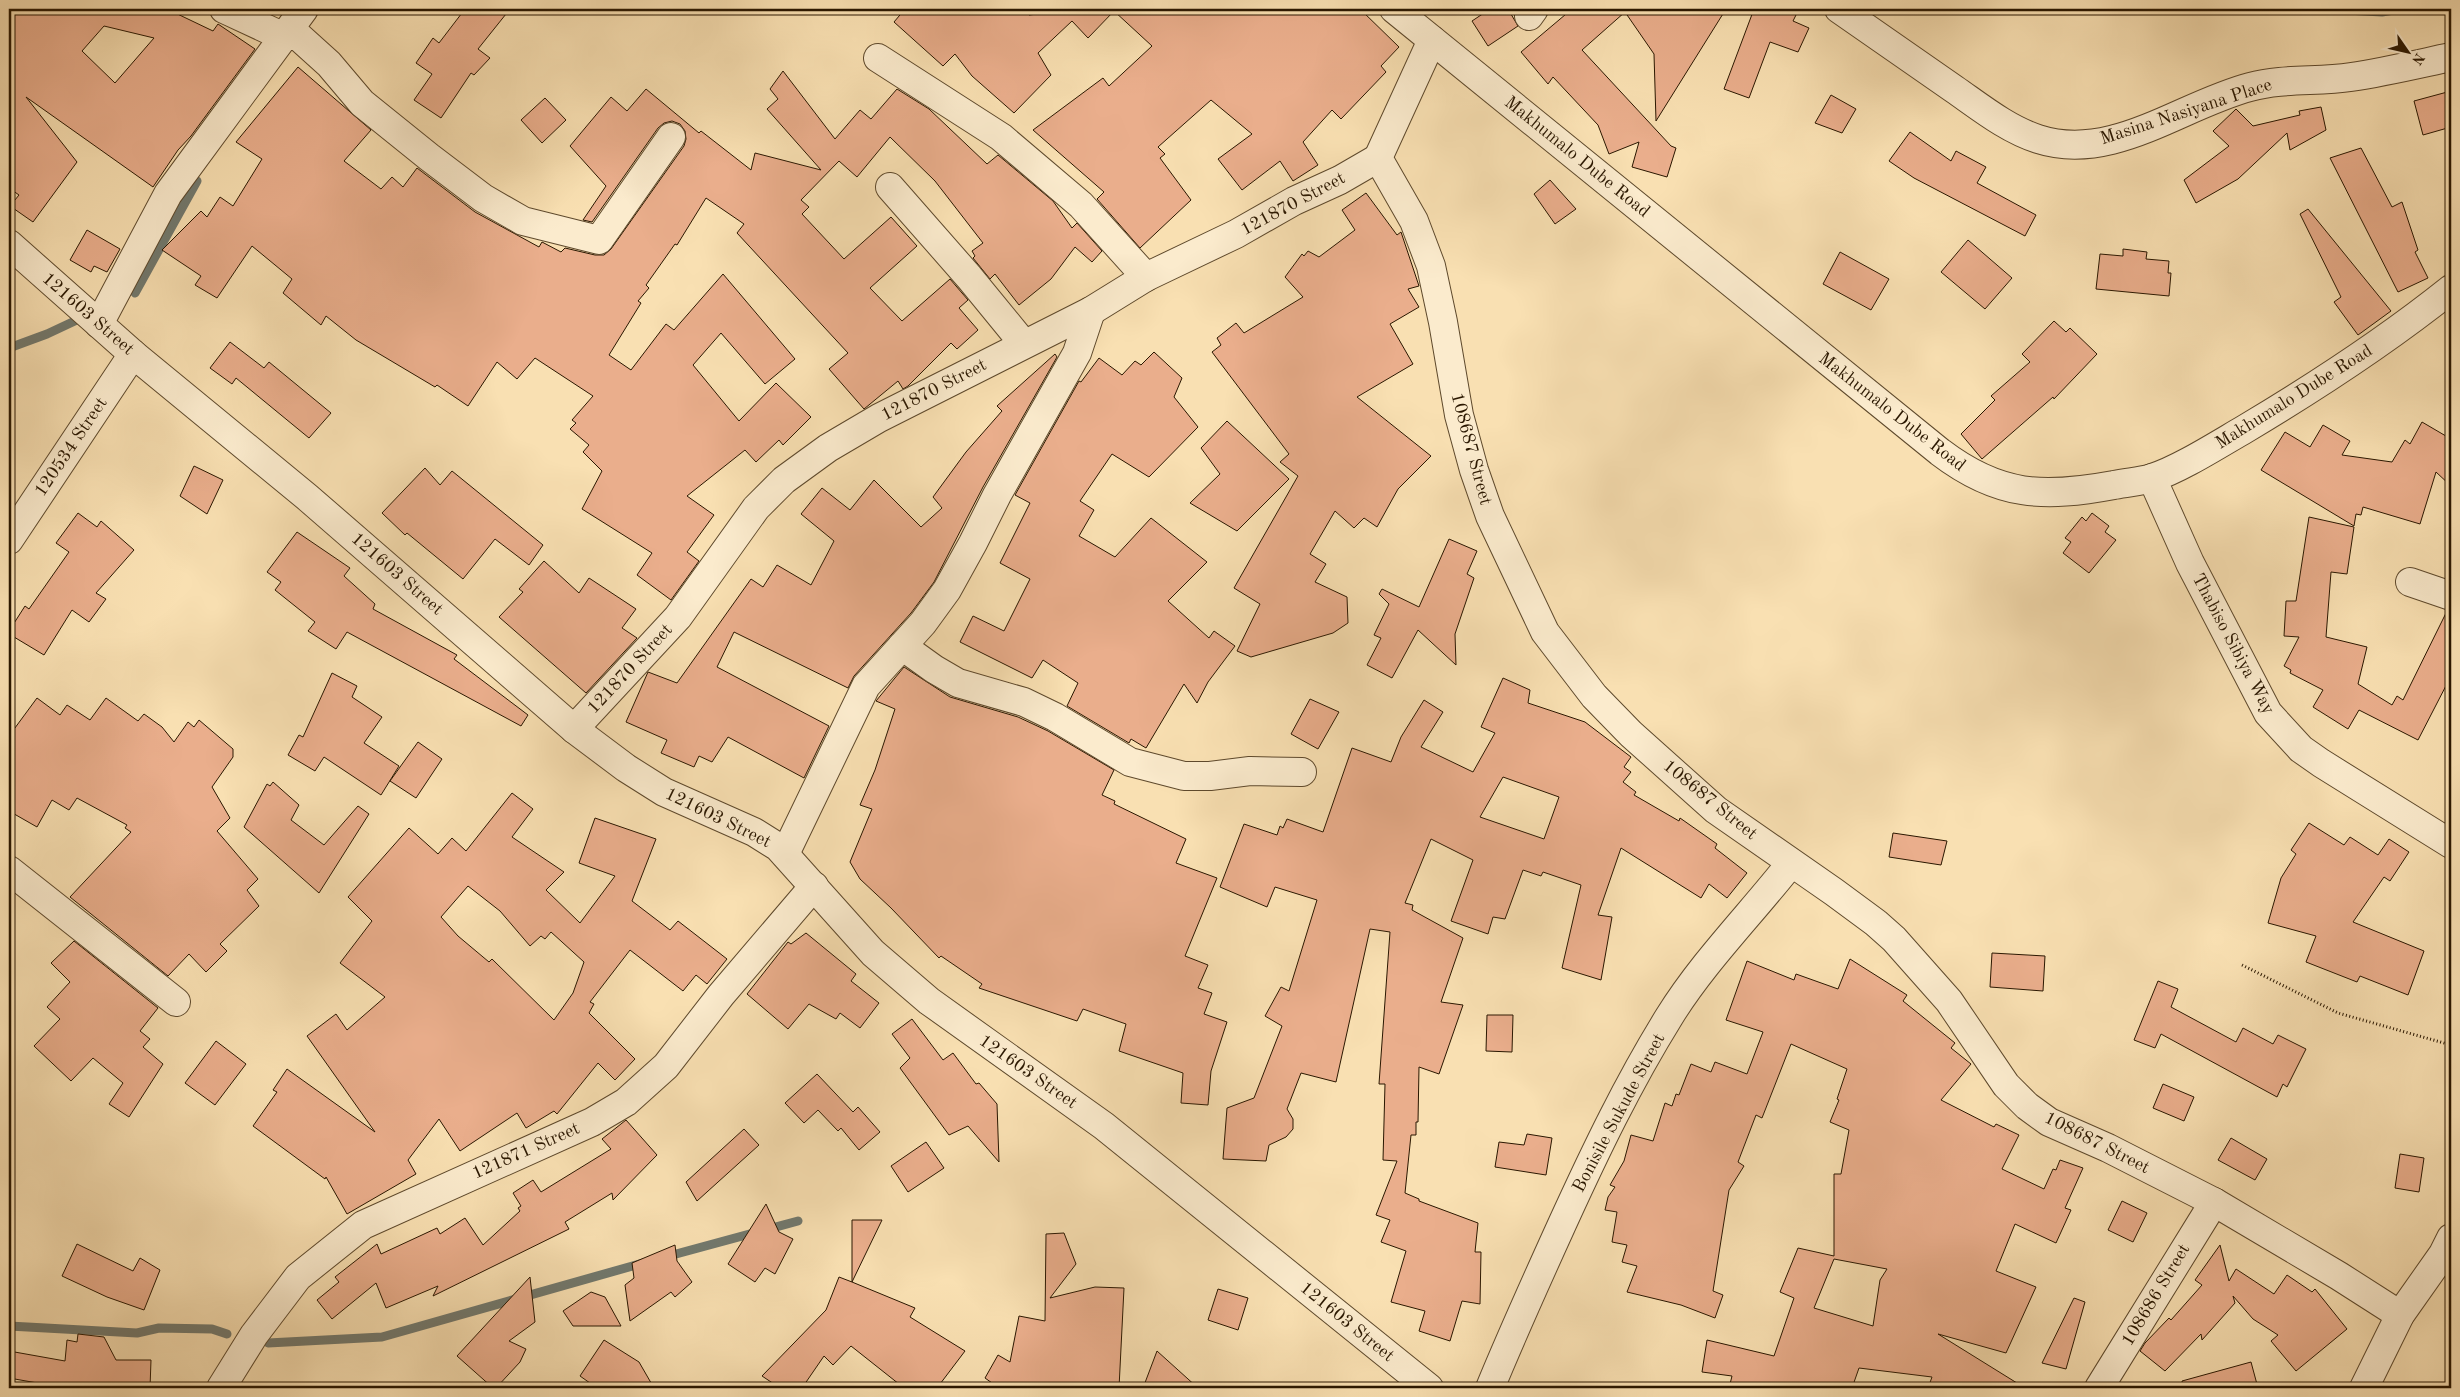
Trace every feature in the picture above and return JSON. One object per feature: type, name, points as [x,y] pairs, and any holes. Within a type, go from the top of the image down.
[{"type":"street","points":[[224,9],[282,36],[298,36],[329,64],[362,103],[483,198],[522,220],[599,240],[671,137]]},
{"type":"street","points":[[99,324],[168,194],[282,36],[304,9]]},
{"type":"street","name":"Makhumalo Dube Road","points":[[1394,9],[1964,471],[2016,490],[2046,492],[2093,489],[2152,478],[2207,451],[2353,363],[2406,325],[2451,289]]},
{"type":"street","name":"Masina Nasiyana Place","points":[[1839,9],[2000,121],[2038,140],[2065,144],[2103,141],[2132,133],[2211,100],[2250,87],[2282,81],[2350,77],[2451,57]]},
{"type":"street","points":[[1378,158],[1432,40]]},
{"type":"street","points":[[878,58],[1001,137],[1081,205],[1146,277]]},
{"type":"street","name":"121870 Street","points":[[574,729],[678,617],[756,508],[784,480],[828,448],[879,418],[1023,343],[1091,311],[1146,277],[1236,234],[1294,201],[1340,180],[1378,158]]},
{"type":"street","name":"108687 Street","points":[[1378,158],[1414,221],[1431,266],[1444,322],[1459,415],[1474,470],[1490,516],[1544,632],[1594,696],[1631,734],[1716,810],[1841,897],[1894,940],[1949,1001],[1996,1073],[2027,1106],[2050,1122],[2108,1148],[2214,1202],[2339,1276],[2400,1316]]},
{"type":"street","points":[[890,187],[969,277],[1023,343]]},
{"type":"street","name":"121603 Street","points":[[9,244],[133,354],[307,496],[574,729],[626,768],[664,792],[754,832],[778,847],[873,953],[928,1001],[1104,1126],[1429,1388]]},
{"type":"street","points":[[785,854],[866,686],[923,623],[947,590],[973,544],[997,495],[1073,360],[1091,311]]},
{"type":"street","name":"120534 Street","points":[[9,540],[133,354]]},
{"type":"street","name":"Thabiso Sibiya Way","points":[[2152,478],[2190,563],[2268,713],[2301,749],[2451,844]]},
{"type":"street","points":[[2410,582],[2451,596]]},
{"type":"street","points":[[902,646],[934,669],[958,683],[1024,702],[1130,762],[1184,776],[1210,776],[1250,771],[1302,772]]},
{"type":"street","name":"Bonisile Sukude Street","points":[[1490,1388],[1522,1310],[1601,1138],[1643,1062],[1670,1016],[1697,979],[1791,863]]},
{"type":"street","points":[[9,870],[176,1002]]},
{"type":"street","name":"121871 Street","points":[[221,1388],[254,1335],[298,1276],[363,1225],[592,1122],[626,1102],[644,1088],[666,1066],[721,995],[814,886]]},
{"type":"street","name":"108686 Street","points":[[2099,1388],[2214,1202]]},
{"type":"street","points":[[2364,1388],[2400,1316],[2443,1254],[2451,1238]]},
{"type":"path","points":[[2242,965],[2338,1013],[2451,1045]]},
{"type":"building","points":[[9,9],[167,9],[213,31],[218,24],[255,49],[191,136],[178,150],[153,187],[26,97],[77,162],[33,222],[10,206],[19,195],[9,188]],"holes":[[[104,26],[154,38],[115,83],[82,51]]]},
{"type":"building","points":[[465,9],[510,9],[478,49],[490,58],[474,75],[471,73],[441,118],[414,100],[432,74],[416,63],[433,38],[439,43]]},
{"type":"building","points":[[905,9],[1024,9],[1029,15],[1062,11],[1060,9],[1360,9],[1399,47],[1381,66],[1386,72],[1341,119],[1332,110],[1303,142],[1318,165],[1293,181],[1280,161],[1242,190],[1218,159],[1252,134],[1211,100],[1158,147],[1165,154],[1160,158],[1191,200],[1140,248],[1097,199],[1104,192],[1033,130],[1103,78],[1109,86],[1152,46],[1114,11],[1088,38],[1072,21],[1038,53],[1051,75],[1014,113],[972,76],[955,54],[943,66],[894,22]]},
{"type":"building","points":[[1490,9],[1508,9],[1518,26],[1488,46],[1472,21]]},
{"type":"building","points":[[1572,9],[1726,9],[1656,121],[1654,54],[1625,12],[1582,50],[1671,146],[1676,148],[1667,177],[1632,167],[1639,142],[1609,154],[1598,125],[1553,77],[1548,84],[1521,52]]},
{"type":"building","points":[[1754,9],[1799,9],[1793,21],[1809,28],[1798,52],[1770,42],[1749,98],[1724,89]]},
{"type":"building","points":[[298,67],[371,130],[344,161],[381,189],[392,177],[403,187],[417,168],[475,212],[539,247],[542,242],[561,252],[565,248],[595,255],[604,255],[611,249],[684,146],[686,139],[685,131],[680,124],[672,121],[664,123],[658,128],[592,222],[583,220],[606,186],[570,146],[611,97],[627,111],[646,89],[699,133],[701,131],[751,170],[755,153],[821,170],[767,109],[778,99],[770,89],[783,71],[835,139],[860,110],[871,119],[897,89],[929,109],[987,164],[998,155],[1053,201],[1072,228],[1077,223],[1102,251],[1092,262],[1075,247],[1051,279],[1019,305],[995,274],[990,279],[973,258],[975,256],[972,251],[983,243],[935,181],[890,137],[857,177],[839,161],[801,200],[809,207],[802,214],[844,259],[891,217],[917,246],[870,288],[902,321],[950,279],[968,300],[959,308],[978,330],[957,349],[951,343],[908,386],[903,389],[898,381],[864,409],[829,369],[848,353],[737,233],[744,224],[706,198],[677,245],[675,244],[646,285],[649,288],[638,301],[641,303],[609,355],[631,370],[666,324],[674,330],[723,274],[795,359],[765,384],[721,333],[693,365],[739,421],[776,383],[811,417],[783,445],[779,440],[756,462],[745,450],[687,496],[714,515],[687,552],[699,561],[671,600],[637,575],[652,553],[582,509],[602,471],[583,452],[589,445],[570,429],[576,423],[572,420],[593,396],[535,358],[517,379],[497,362],[468,406],[437,385],[435,387],[356,340],[326,316],[321,325],[283,293],[292,279],[252,246],[217,298],[195,285],[201,276],[162,250],[201,211],[207,217],[220,197],[233,206],[262,159],[236,142]]},
{"type":"building","points":[[2451,91],[2451,127],[2423,135],[2414,101]]},
{"type":"building","points":[[1831,95],[1856,109],[1842,133],[1815,123]]},
{"type":"building","points":[[545,98],[566,120],[542,143],[521,120]]},
{"type":"building","points":[[2321,107],[2326,130],[2290,150],[2287,133],[2238,179],[2196,203],[2184,180],[2229,146],[2213,131],[2236,109],[2253,126],[2300,115],[2299,111]]},
{"type":"building","points":[[1910,132],[1951,161],[1956,151],[1986,167],[1977,183],[2036,215],[2025,236],[1914,178],[1889,161]]},
{"type":"building","points":[[2361,148],[2392,207],[2402,202],[2418,250],[2415,252],[2428,278],[2398,292],[2330,158]]},
{"type":"building","points":[[1550,180],[1576,209],[1555,224],[1534,194]]},
{"type":"building","points":[[1366,193],[1397,235],[1401,232],[1419,286],[1408,289],[1419,307],[1390,324],[1413,364],[1357,397],[1431,456],[1398,489],[1377,527],[1364,518],[1354,528],[1335,511],[1310,554],[1326,564],[1315,582],[1347,597],[1348,623],[1333,633],[1251,657],[1237,651],[1260,604],[1234,588],[1298,476],[1280,462],[1289,454],[1212,352],[1221,345],[1217,338],[1236,323],[1244,333],[1303,297],[1285,277],[1302,254],[1304,256],[1308,251],[1319,257],[1355,230],[1342,210]]},
{"type":"building","points":[[2308,209],[2391,311],[2358,335],[2334,302],[2341,297],[2300,214]]},
{"type":"building","points":[[87,230],[120,249],[107,272],[94,266],[91,272],[70,260]]},
{"type":"building","points":[[1968,240],[2012,278],[1985,309],[1941,272]]},
{"type":"building","points":[[2123,249],[2147,252],[2146,259],[2169,261],[2168,273],[2171,273],[2169,296],[2096,289],[2100,254],[2123,256]]},
{"type":"building","points":[[1840,252],[1889,279],[1871,310],[1823,284]]},
{"type":"building","points":[[2054,321],[2066,332],[2070,328],[2097,354],[2054,399],[2053,397],[1982,459],[1961,434],[1995,400],[1991,396],[2030,362],[2022,354]]},
{"type":"building","points":[[230,342],[264,368],[269,362],[331,413],[309,438],[236,378],[232,384],[210,368]]},
{"type":"building","points":[[1154,352],[1182,378],[1174,397],[1198,427],[1149,477],[1112,454],[1080,501],[1094,510],[1079,536],[1115,557],[1151,518],[1207,562],[1168,601],[1209,638],[1214,631],[1235,646],[1208,682],[1197,703],[1184,684],[1146,748],[1131,739],[1129,743],[1067,706],[1078,683],[1043,660],[1032,678],[960,642],[973,616],[1004,631],[1030,579],[1000,563],[1030,503],[1015,495],[1079,381],[1081,382],[1099,358],[1122,375],[1135,361],[1141,365]]},
{"type":"building","points":[[1055,354],[1057,357],[983,487],[934,582],[911,613],[854,676],[848,688],[734,632],[717,667],[829,726],[804,778],[728,737],[712,762],[699,756],[694,767],[661,753],[667,740],[626,722],[648,672],[677,683],[751,579],[763,587],[777,565],[811,585],[834,541],[801,514],[822,488],[850,510],[874,480],[921,527],[942,508],[933,497],[966,452],[1002,411],[997,406]]},
{"type":"building","points":[[1227,421],[1289,479],[1237,531],[1190,503],[1220,474],[1201,448]]},
{"type":"building","points":[[2422,422],[2451,439],[2451,486],[2436,472],[2420,524],[2363,507],[2361,515],[2356,514],[2354,526],[2261,470],[2285,432],[2310,447],[2323,425],[2350,441],[2342,455],[2392,462],[2405,440],[2410,444]]},
{"type":"building","points":[[194,466],[223,480],[207,514],[180,496]]},
{"type":"building","points":[[425,468],[440,485],[452,471],[543,545],[529,565],[495,539],[463,579],[407,533],[405,535],[382,513]]},
{"type":"building","points":[[78,513],[97,527],[101,521],[134,550],[96,593],[106,599],[89,622],[72,610],[44,655],[9,634],[9,631],[25,606],[29,609],[69,552],[56,543]]},
{"type":"building","points":[[2092,513],[2109,526],[2105,532],[2116,540],[2089,573],[2063,553],[2071,542],[2065,538],[2082,517],[2086,521]]},
{"type":"building","points":[[2309,517],[2354,527],[2347,574],[2331,572],[2326,637],[2367,647],[2358,684],[2392,705],[2397,696],[2403,700],[2447,611],[2451,611],[2451,676],[2418,740],[2359,710],[2348,729],[2313,707],[2323,690],[2290,673],[2291,670],[2284,666],[2299,637],[2284,636],[2286,601],[2296,601]]},
{"type":"building","points":[[297,532],[350,568],[344,576],[375,604],[373,609],[457,655],[454,659],[528,715],[521,726],[347,632],[336,649],[308,631],[315,622],[275,590],[281,582],[267,572]]},
{"type":"building","points":[[1449,539],[1477,551],[1467,574],[1474,578],[1455,634],[1456,665],[1418,630],[1392,678],[1367,665],[1381,638],[1374,635],[1389,604],[1379,594],[1382,589],[1419,607]]},
{"type":"building","points":[[544,561],[579,593],[589,578],[636,609],[622,628],[637,638],[586,693],[499,617],[523,592],[519,589]]},
{"type":"building","points":[[904,667],[950,697],[1018,717],[1048,731],[1114,770],[1102,795],[1115,801],[1114,804],[1186,839],[1176,863],[1217,878],[1185,956],[1208,965],[1198,988],[1212,993],[1204,1014],[1227,1022],[1211,1071],[1208,1105],[1181,1103],[1183,1073],[1119,1051],[1126,1024],[1083,1009],[1077,1021],[979,988],[982,984],[941,956],[939,958],[860,879],[850,862],[872,809],[860,805],[875,770],[895,709],[876,701]]},
{"type":"building","points":[[332,673],[357,686],[352,697],[382,717],[364,743],[399,766],[381,795],[324,757],[315,771],[288,755],[299,735],[303,737]]},
{"type":"building","points":[[1503,678],[1530,690],[1528,703],[1585,722],[1631,757],[1624,767],[1631,772],[1623,782],[1636,792],[1634,795],[1679,821],[1680,818],[1717,844],[1715,848],[1747,873],[1727,898],[1709,884],[1701,898],[1621,848],[1598,915],[1612,917],[1601,980],[1562,968],[1581,885],[1543,872],[1541,876],[1523,870],[1505,919],[1493,917],[1488,934],[1451,921],[1473,860],[1431,839],[1405,903],[1413,905],[1412,910],[1463,938],[1441,1002],[1463,1005],[1439,1074],[1419,1067],[1418,1122],[1416,1122],[1416,1135],[1411,1135],[1405,1193],[1419,1199],[1419,1201],[1478,1223],[1475,1252],[1481,1252],[1480,1304],[1462,1301],[1450,1341],[1419,1331],[1425,1311],[1391,1302],[1406,1251],[1381,1242],[1390,1220],[1376,1215],[1397,1161],[1383,1160],[1385,1084],[1379,1084],[1390,932],[1370,929],[1336,1082],[1301,1073],[1287,1109],[1293,1119],[1293,1129],[1286,1137],[1269,1145],[1266,1161],[1223,1159],[1227,1108],[1254,1098],[1282,1026],[1265,1016],[1281,987],[1289,991],[1317,900],[1275,887],[1267,907],[1220,887],[1244,824],[1277,835],[1280,826],[1283,828],[1287,819],[1323,832],[1352,748],[1391,762],[1401,737],[1424,700],[1443,712],[1421,747],[1473,772],[1495,733],[1481,727]],"holes":[[[1503,777],[1559,797],[1544,839],[1480,817]]]},
{"type":"building","points":[[37,698],[60,715],[67,705],[90,720],[106,698],[138,721],[144,714],[162,727],[174,742],[188,722],[194,727],[199,720],[233,749],[233,757],[212,787],[230,818],[217,831],[258,879],[247,890],[259,906],[220,944],[227,951],[206,972],[189,954],[168,976],[70,897],[131,832],[125,828],[127,825],[77,798],[69,810],[52,800],[37,827],[9,811],[9,736]]},
{"type":"building","points":[[1310,699],[1339,712],[1318,749],[1291,734]]},
{"type":"building","points":[[418,742],[442,759],[416,798],[390,781]]},
{"type":"building","points":[[273,782],[299,805],[291,820],[324,845],[358,806],[369,814],[319,893],[244,827],[267,784],[270,786]]},
{"type":"building","points":[[512,793],[533,809],[512,837],[564,872],[546,890],[580,923],[615,876],[579,863],[595,818],[656,839],[632,901],[670,930],[678,921],[727,959],[707,984],[696,975],[683,991],[630,950],[590,1002],[594,1004],[589,1013],[635,1059],[615,1080],[598,1063],[557,1114],[554,1111],[526,1128],[517,1113],[460,1151],[439,1119],[408,1160],[416,1174],[347,1214],[326,1177],[325,1179],[253,1126],[277,1092],[273,1090],[287,1069],[375,1132],[307,1036],[336,1014],[347,1030],[385,997],[340,963],[372,921],[348,897],[409,828],[438,854],[452,838],[466,851]],"holes":[[[468,886],[500,911],[530,946],[541,936],[545,939],[551,932],[584,962],[573,993],[554,1020],[492,959],[489,962],[458,936],[441,917]]]},
{"type":"building","points":[[2309,823],[2344,845],[2350,837],[2378,855],[2389,839],[2409,852],[2390,881],[2384,877],[2353,922],[2424,951],[2408,995],[2360,976],[2357,982],[2306,962],[2316,936],[2268,923],[2281,878],[2296,854],[2291,850]]},
{"type":"building","points":[[1893,833],[1947,841],[1941,865],[1889,857]]},
{"type":"building","points":[[806,933],[856,974],[851,981],[879,1003],[860,1028],[840,1013],[836,1019],[809,1004],[788,1029],[747,994],[788,942],[791,944]]},
{"type":"building","points":[[74,941],[158,1008],[140,1031],[150,1039],[143,1047],[163,1064],[129,1117],[109,1104],[123,1083],[93,1058],[71,1081],[34,1046],[60,1019],[47,1007],[70,982],[51,963]]},
{"type":"building","points":[[1992,953],[2045,956],[2043,991],[1990,987]]},
{"type":"building","points":[[1850,959],[1907,995],[1903,1001],[1955,1043],[1951,1048],[1971,1064],[1941,1100],[1994,1127],[1996,1124],[2019,1135],[2002,1169],[2044,1189],[2053,1169],[2056,1170],[2060,1160],[2083,1168],[2065,1208],[2071,1210],[2056,1243],[2015,1224],[1996,1271],[2036,1287],[2006,1353],[1938,1334],[2025,1388],[1928,1388],[1932,1377],[1859,1368],[1852,1388],[1729,1388],[1732,1376],[1702,1372],[1707,1340],[1774,1356],[1794,1298],[1780,1292],[1798,1248],[1834,1256],[1834,1174],[1841,1174],[1849,1130],[1830,1122],[1839,1100],[1837,1099],[1847,1069],[1791,1044],[1762,1118],[1756,1115],[1738,1162],[1744,1166],[1729,1190],[1713,1291],[1723,1295],[1715,1318],[1681,1305],[1627,1292],[1637,1266],[1622,1262],[1627,1245],[1612,1242],[1617,1212],[1605,1210],[1608,1197],[1615,1187],[1610,1185],[1624,1161],[1631,1135],[1653,1141],[1665,1103],[1672,1106],[1676,1094],[1679,1095],[1691,1064],[1711,1072],[1715,1062],[1747,1074],[1763,1032],[1726,1020],[1747,961],[1794,980],[1796,974],[1838,989]],"holes":[[[1834,1259],[1887,1269],[1880,1280],[1873,1326],[1814,1308]]]},
{"type":"building","points":[[2158,981],[2178,989],[2171,1007],[2236,1042],[2243,1028],[2273,1044],[2278,1035],[2306,1049],[2287,1087],[2283,1084],[2277,1097],[2161,1034],[2155,1048],[2134,1040]]},
{"type":"building","points":[[1487,1015],[1513,1015],[1512,1052],[1486,1051]]},
{"type":"building","points":[[912,1019],[943,1060],[953,1053],[976,1084],[979,1083],[997,1104],[999,1162],[968,1126],[949,1135],[900,1068],[910,1058],[892,1034]]},
{"type":"building","points":[[216,1041],[246,1064],[215,1105],[185,1083]]},
{"type":"building","points":[[817,1074],[853,1112],[858,1107],[880,1132],[859,1150],[841,1128],[838,1131],[818,1110],[804,1123],[785,1103]]},
{"type":"building","points":[[2163,1084],[2194,1097],[2184,1121],[2153,1108]]},
{"type":"building","points":[[626,1120],[657,1155],[613,1200],[612,1193],[565,1222],[569,1229],[433,1296],[438,1286],[386,1308],[376,1283],[332,1319],[317,1300],[339,1282],[335,1277],[377,1244],[381,1254],[437,1228],[440,1234],[465,1218],[483,1245],[520,1211],[518,1208],[521,1206],[513,1193],[533,1180],[541,1192],[611,1149],[602,1139]]},
{"type":"building","points":[[744,1129],[759,1145],[697,1201],[686,1182]]},
{"type":"building","points":[[1527,1134],[1552,1138],[1546,1175],[1495,1167],[1499,1142],[1524,1145]]},
{"type":"building","points":[[2231,1138],[2267,1159],[2255,1180],[2218,1160]]},
{"type":"building","points":[[926,1142],[944,1168],[908,1192],[891,1166]]},
{"type":"building","points":[[2400,1154],[2424,1158],[2419,1192],[2395,1188]]},
{"type":"building","points":[[2122,1201],[2147,1213],[2133,1242],[2108,1230]]},
{"type":"building","points":[[766,1204],[779,1232],[793,1239],[775,1274],[765,1268],[755,1282],[728,1264]]},
{"type":"building","points":[[852,1220],[882,1220],[852,1282]]},
{"type":"building","points":[[1064,1233],[1076,1264],[1050,1298],[1095,1287],[1124,1288],[1119,1388],[999,1388],[985,1378],[998,1355],[1010,1362],[1019,1316],[1045,1321],[1046,1234]]},
{"type":"building","points":[[77,1244],[133,1271],[140,1258],[160,1270],[144,1310],[107,1297],[62,1276]]},
{"type":"building","points":[[675,1245],[677,1261],[692,1282],[675,1297],[671,1292],[630,1321],[625,1285],[634,1278],[632,1263]]},
{"type":"building","points":[[2220,1245],[2229,1281],[2236,1269],[2274,1294],[2287,1275],[2312,1292],[2315,1289],[2347,1329],[2296,1371],[2271,1341],[2278,1335],[2253,1319],[2233,1296],[2235,1303],[2202,1340],[2201,1334],[2165,1371],[2140,1351],[2145,1343],[2169,1318],[2171,1320],[2202,1285],[2195,1280]]},
{"type":"building","points":[[530,1277],[535,1322],[509,1341],[526,1349],[520,1362],[496,1388],[493,1388],[457,1356]]},
{"type":"building","points":[[839,1277],[915,1308],[910,1317],[965,1351],[937,1388],[904,1388],[851,1346],[833,1365],[824,1356],[802,1388],[780,1388],[762,1376],[826,1310]]},
{"type":"building","points":[[1218,1289],[1248,1298],[1238,1330],[1208,1320]]},
{"type":"building","points":[[591,1292],[605,1297],[621,1326],[573,1326],[563,1311]]},
{"type":"building","points":[[2074,1298],[2085,1302],[2066,1369],[2042,1363]]},
{"type":"building","points":[[78,1334],[104,1337],[116,1360],[151,1360],[150,1388],[66,1388],[9,1378],[9,1351],[65,1361],[67,1340],[77,1342]]},
{"type":"building","points":[[604,1340],[639,1362],[654,1388],[597,1388],[580,1376]]},
{"type":"building","points":[[1157,1351],[1198,1388],[1143,1388]]},
{"type":"building","points":[[2251,1362],[2258,1388],[2183,1388],[2182,1381]]},
{"type":"waterway","points":[[2329,9],[2382,12],[2399,9]]},
{"type":"waterway","points":[[135,293],[197,181]]},
{"type":"waterway","points":[[9,348],[47,334],[79,319]]},
{"type":"waterway","points":[[665,1257],[798,1221]]},
{"type":"waterway","points":[[268,1343],[382,1337],[643,1263]]},
{"type":"waterway","points":[[9,1326],[137,1333],[159,1328],[212,1329],[227,1334]]}]
